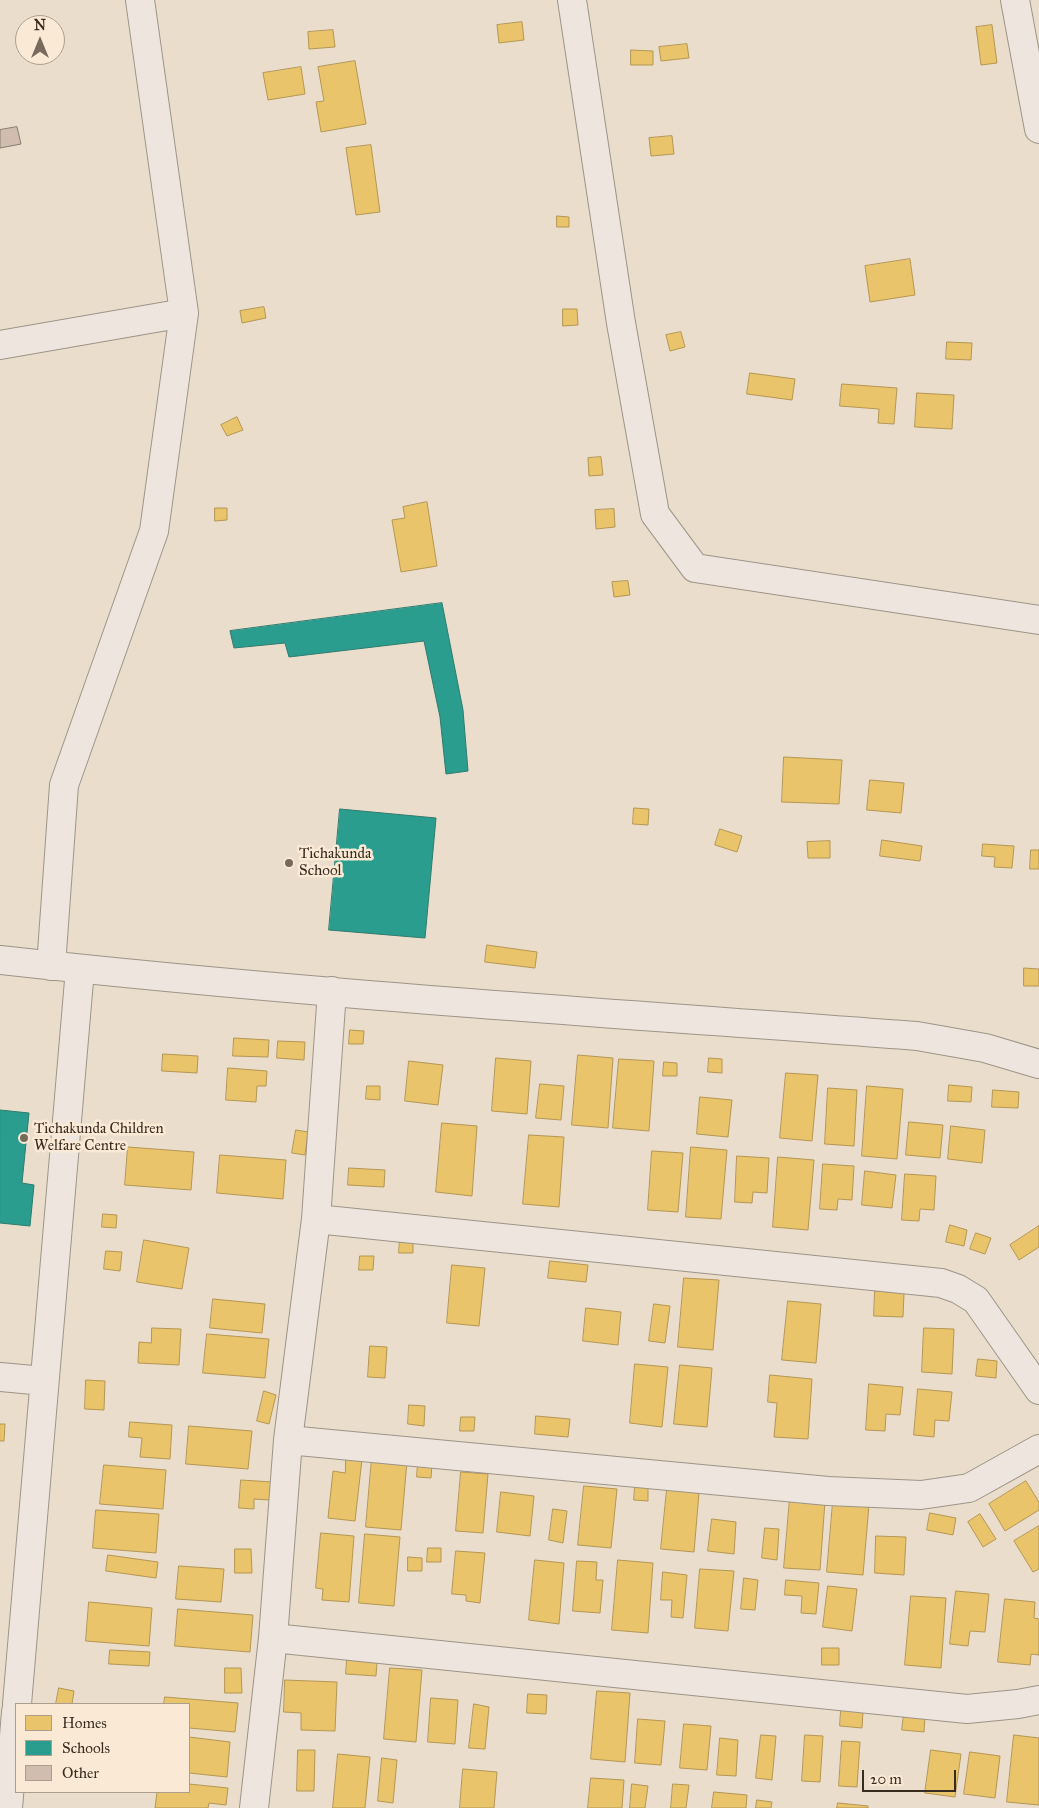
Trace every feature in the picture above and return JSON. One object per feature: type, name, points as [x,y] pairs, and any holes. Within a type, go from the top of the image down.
[{"type":"street","points":[[51,966],[64,785],[154,531],[184,313],[140,0]]},
{"type":"street","points":[[572,0],[621,323],[655,514],[696,568],[1039,620]]},
{"type":"street","points":[[1015,0],[1039,129]]},
{"type":"street","points":[[0,345],[184,313]]},
{"type":"street","points":[[0,960],[80,969],[332,991],[917,1036],[985,1048],[1039,1064]]},
{"type":"street","points":[[17,1703],[12,1620],[44,1381],[80,969]]},
{"type":"street","points":[[254,1808],[273,1638],[288,1440],[316,1219],[332,991]]},
{"type":"street","points":[[316,1219],[941,1283],[958,1289],[976,1300],[1039,1390]]},
{"type":"street","points":[[0,1377],[44,1381]]},
{"type":"street","points":[[288,1440],[828,1491],[921,1495],[969,1488],[1039,1449]]},
{"type":"street","points":[[273,1638],[967,1709],[1039,1700]]},
{"type":"street","points":[[8,1808],[15,1724]]},
{"type":"building: Homes","points":[[522,22],[524,40],[499,43],[497,25]]},
{"type":"building: Homes","points":[[992,25],[997,63],[981,65],[976,27]]},
{"type":"building: Homes","points":[[333,30],[335,47],[309,49],[308,32]]},
{"type":"building: Homes","points":[[687,44],[689,58],[661,61],[659,47]]},
{"type":"building: Homes","points":[[631,50],[653,51],[653,65],[631,65]]},
{"type":"building: Homes","points":[[355,61],[366,124],[321,132],[316,102],[324,101],[318,67]]},
{"type":"building: Homes","points":[[301,67],[305,94],[268,100],[263,73]]},
{"type":"building: Homes","points":[[672,136],[674,154],[651,156],[649,138]]},
{"type":"building: Homes","points":[[371,145],[380,212],[356,215],[346,148]]},
{"type":"building: Homes","points":[[557,216],[569,217],[569,227],[557,227]]},
{"type":"building: Homes","points":[[910,259],[915,295],[870,302],[865,266]]},
{"type":"building: Homes","points":[[264,307],[266,318],[242,323],[240,311]]},
{"type":"building: Homes","points":[[563,309],[577,309],[578,325],[563,326]]},
{"type":"building: Homes","points":[[681,332],[685,347],[670,351],[666,335]]},
{"type":"building: Homes","points":[[947,342],[972,343],[971,360],[946,359]]},
{"type":"building: Homes","points":[[750,373],[795,379],[792,400],[747,394]]},
{"type":"building: Homes","points":[[842,384],[897,388],[894,424],[878,423],[879,409],[840,406]]},
{"type":"building: Homes","points":[[917,393],[954,395],[952,429],[915,427]]},
{"type":"building: Homes","points":[[237,417],[243,430],[227,436],[221,425]]},
{"type":"building: Homes","points":[[601,457],[603,475],[589,476],[588,458]]},
{"type":"building: Homes","points":[[427,502],[437,566],[401,572],[392,520],[405,518],[403,507]]},
{"type":"building: Homes","points":[[215,508],[227,508],[227,520],[215,521]]},
{"type":"building: Homes","points":[[614,509],[615,527],[596,529],[595,510]]},
{"type":"building: Homes","points":[[628,581],[630,595],[614,597],[612,582]]},
{"type":"building: Homes","points":[[784,757],[842,760],[839,804],[782,802]]},
{"type":"building: Homes","points":[[870,780],[904,783],[901,813],[867,810]]},
{"type":"building: Homes","points":[[634,808],[649,809],[648,825],[633,824]]},
{"type":"building: Homes","points":[[720,829],[742,836],[737,852],[715,845]]},
{"type":"building: Homes","points":[[882,840],[922,846],[920,861],[880,856]]},
{"type":"building: Homes","points":[[830,841],[830,858],[808,858],[807,842]]},
{"type":"building: Homes","points":[[983,844],[1014,846],[1012,868],[994,867],[995,857],[982,856]]},
{"type":"building: Homes","points":[[1031,850],[1039,850],[1039,869],[1030,869]]},
{"type":"building: Homes","points":[[487,945],[537,952],[535,968],[485,962]]},
{"type":"building: Homes","points":[[1024,968],[1039,969],[1039,986],[1024,986]]},
{"type":"building: Homes","points":[[350,1030],[364,1031],[363,1044],[349,1044]]},
{"type":"building: Homes","points":[[234,1038],[269,1040],[268,1057],[233,1056]]},
{"type":"building: Homes","points":[[278,1041],[305,1042],[304,1060],[277,1058]]},
{"type":"building: Homes","points":[[163,1054],[198,1056],[197,1073],[162,1071]]},
{"type":"building: Homes","points":[[578,1055],[613,1058],[608,1128],[572,1125]]},
{"type":"building: Homes","points":[[496,1058],[531,1061],[527,1114],[492,1111]]},
{"type":"building: Homes","points":[[709,1058],[722,1059],[722,1073],[708,1072]]},
{"type":"building: Homes","points":[[619,1059],[654,1061],[649,1131],[613,1128]]},
{"type":"building: Homes","points":[[409,1061],[443,1065],[438,1105],[405,1101]]},
{"type":"building: Homes","points":[[664,1062],[677,1063],[677,1076],[663,1076]]},
{"type":"building: Homes","points":[[228,1068],[267,1071],[266,1086],[257,1086],[256,1102],[226,1100]]},
{"type":"building: Homes","points":[[786,1073],[818,1075],[812,1141],[780,1138]]},
{"type":"building: Homes","points":[[540,1084],[564,1086],[561,1120],[536,1118]]},
{"type":"building: Homes","points":[[949,1085],[972,1087],[971,1102],[948,1101]]},
{"type":"building: Homes","points":[[367,1086],[380,1086],[380,1100],[366,1099]]},
{"type":"building: Homes","points":[[867,1086],[903,1089],[897,1159],[862,1156]]},
{"type":"building: Homes","points":[[828,1088],[857,1090],[854,1146],[825,1144]]},
{"type":"building: Homes","points":[[993,1090],[1019,1092],[1018,1108],[992,1107]]},
{"type":"building: Homes","points":[[700,1097],[732,1100],[728,1137],[697,1134]]},
{"type":"building: Homes","points":[[909,1122],[943,1125],[940,1158],[906,1155]]},
{"type":"building: Homes","points":[[442,1123],[477,1126],[472,1196],[436,1192]]},
{"type":"building: Homes","points":[[951,1126],[985,1130],[982,1163],[948,1159]]},
{"type":"building: Homes","points":[[296,1130],[308,1132],[305,1155],[292,1153]]},
{"type":"building: Homes","points":[[529,1135],[564,1137],[559,1207],[523,1204]]},
{"type":"building: Homes","points":[[128,1147],[194,1152],[191,1190],[125,1185]]},
{"type":"building: Homes","points":[[691,1147],[727,1150],[721,1219],[686,1217]]},
{"type":"building: Homes","points":[[652,1151],[683,1153],[678,1212],[648,1210]]},
{"type":"building: Homes","points":[[220,1155],[286,1160],[283,1199],[217,1193]]},
{"type":"building: Homes","points":[[737,1156],[769,1158],[767,1193],[753,1192],[752,1203],[735,1202]]},
{"type":"building: Homes","points":[[778,1157],[814,1160],[808,1230],[773,1227]]},
{"type":"building: Homes","points":[[823,1164],[854,1166],[852,1200],[838,1199],[837,1210],[820,1209]]},
{"type":"building: Homes","points":[[349,1168],[385,1170],[384,1187],[348,1185]]},
{"type":"building: Homes","points":[[865,1171],[896,1175],[892,1208],[862,1205]]},
{"type":"building: Homes","points":[[905,1174],[936,1176],[934,1210],[920,1209],[919,1221],[902,1220]]},
{"type":"building: Homes","points":[[103,1214],[117,1215],[116,1228],[102,1227]]},
{"type":"building: Homes","points":[[950,1225],[967,1230],[964,1246],[946,1242]]},
{"type":"building: Homes","points":[[1039,1226],[1039,1247],[1019,1260],[1010,1245]]},
{"type":"building: Homes","points":[[976,1233],[991,1238],[985,1254],[970,1249]]},
{"type":"building: Homes","points":[[400,1239],[413,1239],[413,1253],[399,1253]]},
{"type":"building: Homes","points":[[144,1240],[189,1248],[182,1289],[137,1282]]},
{"type":"building: Homes","points":[[106,1251],[122,1252],[120,1271],[104,1269]]},
{"type":"building: Homes","points":[[360,1256],[374,1256],[373,1270],[359,1270]]},
{"type":"building: Homes","points":[[550,1261],[588,1265],[586,1282],[548,1278]]},
{"type":"building: Homes","points":[[452,1265],[485,1268],[479,1326],[447,1323]]},
{"type":"building: Homes","points":[[684,1278],[719,1280],[713,1350],[678,1347]]},
{"type":"building: Homes","points":[[875,1291],[904,1293],[903,1317],[874,1316]]},
{"type":"building: Homes","points":[[213,1299],[265,1304],[262,1333],[210,1328]]},
{"type":"building: Homes","points":[[788,1301],[821,1304],[816,1363],[782,1360]]},
{"type":"building: Homes","points":[[654,1304],[670,1306],[665,1343],[649,1341]]},
{"type":"building: Homes","points":[[586,1308],[621,1312],[618,1345],[583,1341]]},
{"type":"building: Homes","points":[[152,1328],[181,1329],[179,1365],[138,1363],[139,1342],[151,1343]]},
{"type":"building: Homes","points":[[924,1328],[954,1329],[952,1374],[922,1372]]},
{"type":"building: Homes","points":[[207,1334],[269,1339],[265,1378],[203,1373]]},
{"type":"building: Homes","points":[[370,1346],[387,1347],[385,1378],[368,1377]]},
{"type":"building: Homes","points":[[978,1359],[997,1361],[996,1378],[976,1376]]},
{"type":"building: Homes","points":[[635,1364],[668,1367],[662,1427],[630,1423]]},
{"type":"building: Homes","points":[[680,1365],[712,1368],[707,1427],[674,1424]]},
{"type":"building: Homes","points":[[770,1375],[812,1379],[808,1439],[774,1437],[777,1403],[768,1402]]},
{"type":"building: Homes","points":[[86,1380],[105,1381],[104,1410],[85,1409]]},
{"type":"building: Homes","points":[[869,1384],[903,1387],[900,1415],[886,1414],[885,1431],[866,1430]]},
{"type":"building: Homes","points":[[918,1389],[952,1392],[949,1421],[935,1420],[934,1437],[914,1435]]},
{"type":"building: Homes","points":[[264,1391],[276,1395],[269,1424],[257,1421]]},
{"type":"building: Homes","points":[[409,1405],[425,1406],[424,1426],[408,1424]]},
{"type":"building: Homes","points":[[536,1416],[570,1419],[568,1437],[535,1434]]},
{"type":"building: Homes","points":[[461,1417],[475,1417],[474,1431],[460,1431]]},
{"type":"building: Homes","points":[[130,1422],[172,1425],[170,1459],[140,1457],[142,1438],[129,1437]]},
{"type":"building: Homes","points":[[0,1424],[5,1424],[4,1441],[0,1441]]},
{"type":"building: Homes","points":[[189,1426],[252,1431],[248,1469],[186,1464]]},
{"type":"building: Homes","points":[[346,1457],[362,1459],[355,1521],[328,1518],[333,1471],[345,1473]]},
{"type":"building: Homes","points":[[372,1457],[407,1461],[401,1530],[366,1527]]},
{"type":"building: Homes","points":[[418,1463],[432,1464],[431,1478],[417,1477]]},
{"type":"building: Homes","points":[[104,1465],[166,1470],[163,1509],[100,1504]]},
{"type":"building: Homes","points":[[461,1472],[488,1474],[483,1533],[456,1531]]},
{"type":"building: Homes","points":[[241,1480],[272,1482],[270,1500],[254,1499],[254,1509],[239,1508]]},
{"type":"building: Homes","points":[[1026,1481],[1039,1502],[1039,1510],[1005,1531],[989,1504]]},
{"type":"building: Homes","points":[[584,1486],[617,1489],[611,1548],[578,1545]]},
{"type":"building: Homes","points":[[635,1487],[648,1487],[648,1501],[634,1500]]},
{"type":"building: Homes","points":[[667,1489],[699,1493],[694,1552],[661,1549]]},
{"type":"building: Homes","points":[[501,1492],[534,1496],[530,1536],[497,1532]]},
{"type":"building: Homes","points":[[790,1498],[825,1501],[820,1570],[784,1568]]},
{"type":"building: Homes","points":[[833,1502],[869,1505],[863,1575],[827,1572]]},
{"type":"building: Homes","points":[[553,1509],[567,1511],[563,1543],[549,1540]]},
{"type":"building: Homes","points":[[96,1510],[159,1514],[156,1553],[93,1548]]},
{"type":"building: Homes","points":[[930,1513],[956,1518],[953,1535],[927,1530]]},
{"type":"building: Homes","points":[[980,1514],[996,1539],[983,1547],[968,1522]]},
{"type":"building: Homes","points":[[712,1519],[736,1522],[734,1554],[708,1551]]},
{"type":"building: Homes","points":[[1039,1526],[1039,1569],[1033,1572],[1014,1541]]},
{"type":"building: Homes","points":[[765,1528],[779,1529],[777,1560],[762,1558]]},
{"type":"building: Homes","points":[[321,1533],[354,1536],[349,1602],[322,1600],[323,1589],[316,1588]]},
{"type":"building: Homes","points":[[365,1534],[400,1537],[394,1606],[359,1603]]},
{"type":"building: Homes","points":[[876,1536],[906,1537],[904,1575],[875,1573]]},
{"type":"building: Homes","points":[[428,1548],[441,1548],[441,1562],[427,1562]]},
{"type":"building: Homes","points":[[235,1549],[251,1549],[252,1573],[235,1573]]},
{"type":"building: Homes","points":[[456,1551],[485,1553],[480,1603],[466,1601],[466,1595],[452,1594]]},
{"type":"building: Homes","points":[[108,1555],[158,1562],[156,1578],[106,1571]]},
{"type":"building: Homes","points":[[408,1557],[422,1558],[422,1571],[408,1571]]},
{"type":"building: Homes","points":[[535,1560],[564,1563],[559,1624],[529,1620]]},
{"type":"building: Homes","points":[[618,1560],[653,1563],[648,1633],[612,1630]]},
{"type":"building: Homes","points":[[577,1561],[597,1562],[596,1580],[603,1580],[600,1613],[573,1611]]},
{"type":"building: Homes","points":[[179,1566],[224,1569],[221,1602],[176,1599]]},
{"type":"building: Homes","points":[[700,1569],[734,1571],[728,1631],[695,1628]]},
{"type":"building: Homes","points":[[663,1572],[687,1575],[683,1618],[671,1617],[672,1600],[661,1600]]},
{"type":"building: Homes","points":[[744,1578],[758,1580],[755,1610],[741,1609]]},
{"type":"building: Homes","points":[[786,1580],[819,1583],[816,1614],[801,1613],[802,1596],[785,1595]]},
{"type":"building: Homes","points":[[828,1586],[857,1589],[852,1631],[823,1627]]},
{"type":"building: Homes","points":[[956,1591],[989,1594],[985,1632],[970,1631],[968,1646],[950,1644]]},
{"type":"building: Homes","points":[[911,1596],[946,1598],[941,1668],[905,1665]]},
{"type":"building: Homes","points":[[1005,1599],[1035,1602],[1034,1618],[1039,1619],[1039,1655],[1031,1654],[1030,1665],[998,1662]]},
{"type":"building: Homes","points":[[89,1602],[152,1608],[149,1646],[86,1641]]},
{"type":"building: Homes","points":[[178,1609],[253,1615],[250,1652],[175,1646]]},
{"type":"building: Homes","points":[[822,1648],[839,1648],[839,1665],[822,1665]]},
{"type":"building: Homes","points":[[110,1650],[150,1652],[149,1666],[109,1664]]},
{"type":"building: Homes","points":[[347,1660],[377,1662],[376,1676],[346,1674]]},
{"type":"building: Homes","points":[[225,1668],[241,1668],[242,1693],[225,1693]]},
{"type":"building: Homes","points":[[390,1668],[422,1670],[416,1742],[384,1739]]},
{"type":"building: Homes","points":[[285,1680],[337,1682],[335,1731],[301,1730],[301,1713],[284,1712]]},
{"type":"building: Homes","points":[[59,1688],[74,1691],[72,1703],[56,1703]]},
{"type":"building: Homes","points":[[597,1691],[630,1693],[625,1762],[591,1759]]},
{"type":"building: Homes","points":[[528,1694],[547,1695],[546,1714],[527,1713]]},
{"type":"building: Homes","points":[[165,1697],[238,1703],[235,1732],[190,1728],[190,1703],[164,1703]]},
{"type":"building: Homes","points":[[431,1698],[458,1700],[455,1744],[428,1742]]},
{"type":"building: Homes","points":[[474,1704],[489,1707],[485,1749],[469,1748]]},
{"type":"building: Homes","points":[[841,1710],[863,1712],[862,1728],[840,1726]]},
{"type":"building: Homes","points":[[904,1714],[925,1716],[924,1732],[902,1730]]},
{"type":"building: Homes","points":[[638,1719],[665,1721],[661,1765],[635,1763]]},
{"type":"building: Homes","points":[[684,1724],[711,1726],[707,1770],[680,1768]]},
{"type":"building: Homes","points":[[761,1735],[776,1736],[772,1780],[756,1778]]},
{"type":"building: Homes","points":[[805,1735],[823,1736],[820,1782],[802,1781]]},
{"type":"building: Homes","points":[[1014,1735],[1039,1738],[1039,1805],[1007,1802]]},
{"type":"building: Homes","points":[[190,1737],[230,1742],[227,1777],[190,1773]]},
{"type":"building: Homes","points":[[720,1738],[738,1740],[736,1776],[717,1775]]},
{"type":"building: Homes","points":[[842,1741],[860,1742],[857,1787],[839,1786]]},
{"type":"building: Homes","points":[[298,1750],[315,1750],[314,1791],[297,1791]]},
{"type":"building: Homes","points":[[931,1750],[961,1754],[955,1797],[925,1793]]},
{"type":"building: Homes","points":[[970,1752],[1000,1756],[995,1798],[964,1794]]},
{"type":"building: Homes","points":[[338,1754],[370,1757],[365,1808],[333,1808]]},
{"type":"building: Homes","points":[[382,1758],[397,1760],[393,1803],[378,1801]]},
{"type":"building: Homes","points":[[463,1769],[497,1772],[494,1808],[460,1808]]},
{"type":"building: Homes","points":[[591,1778],[624,1780],[622,1808],[588,1808]]},
{"type":"building: Homes","points":[[190,1784],[228,1788],[226,1805],[209,1803],[208,1808],[155,1808],[157,1793],[190,1793]]},
{"type":"building: Homes","points":[[632,1784],[648,1786],[645,1808],[630,1808]]},
{"type":"building: Homes","points":[[673,1784],[689,1785],[686,1808],[671,1808]]},
{"type":"building: Homes","points":[[714,1792],[747,1795],[746,1808],[712,1808]]},
{"type":"building: Homes","points":[[757,1800],[772,1802],[771,1808],[756,1808]]},
{"type":"building: Homes","points":[[838,1803],[868,1806],[868,1808],[837,1808]]},
{"type":"building: Schools","points":[[442,603],[463,710],[468,771],[446,774],[440,717],[424,641],[289,657],[285,643],[234,648],[230,631]]},
{"type":"building: Schools","points":[[340,809],[436,818],[425,938],[329,930]]},
{"type":"building: Schools","points":[[0,1110],[29,1113],[22,1183],[34,1185],[30,1226],[0,1223]]},
{"type":"building: Other","points":[[17,127],[21,144],[0,148],[0,130]]},
{"type":"place","name":"Tichakunda School","points":[[289,863]]},
{"type":"place","name":"Tichakunda Children Welfare Centre","points":[[24,1138]]}]
